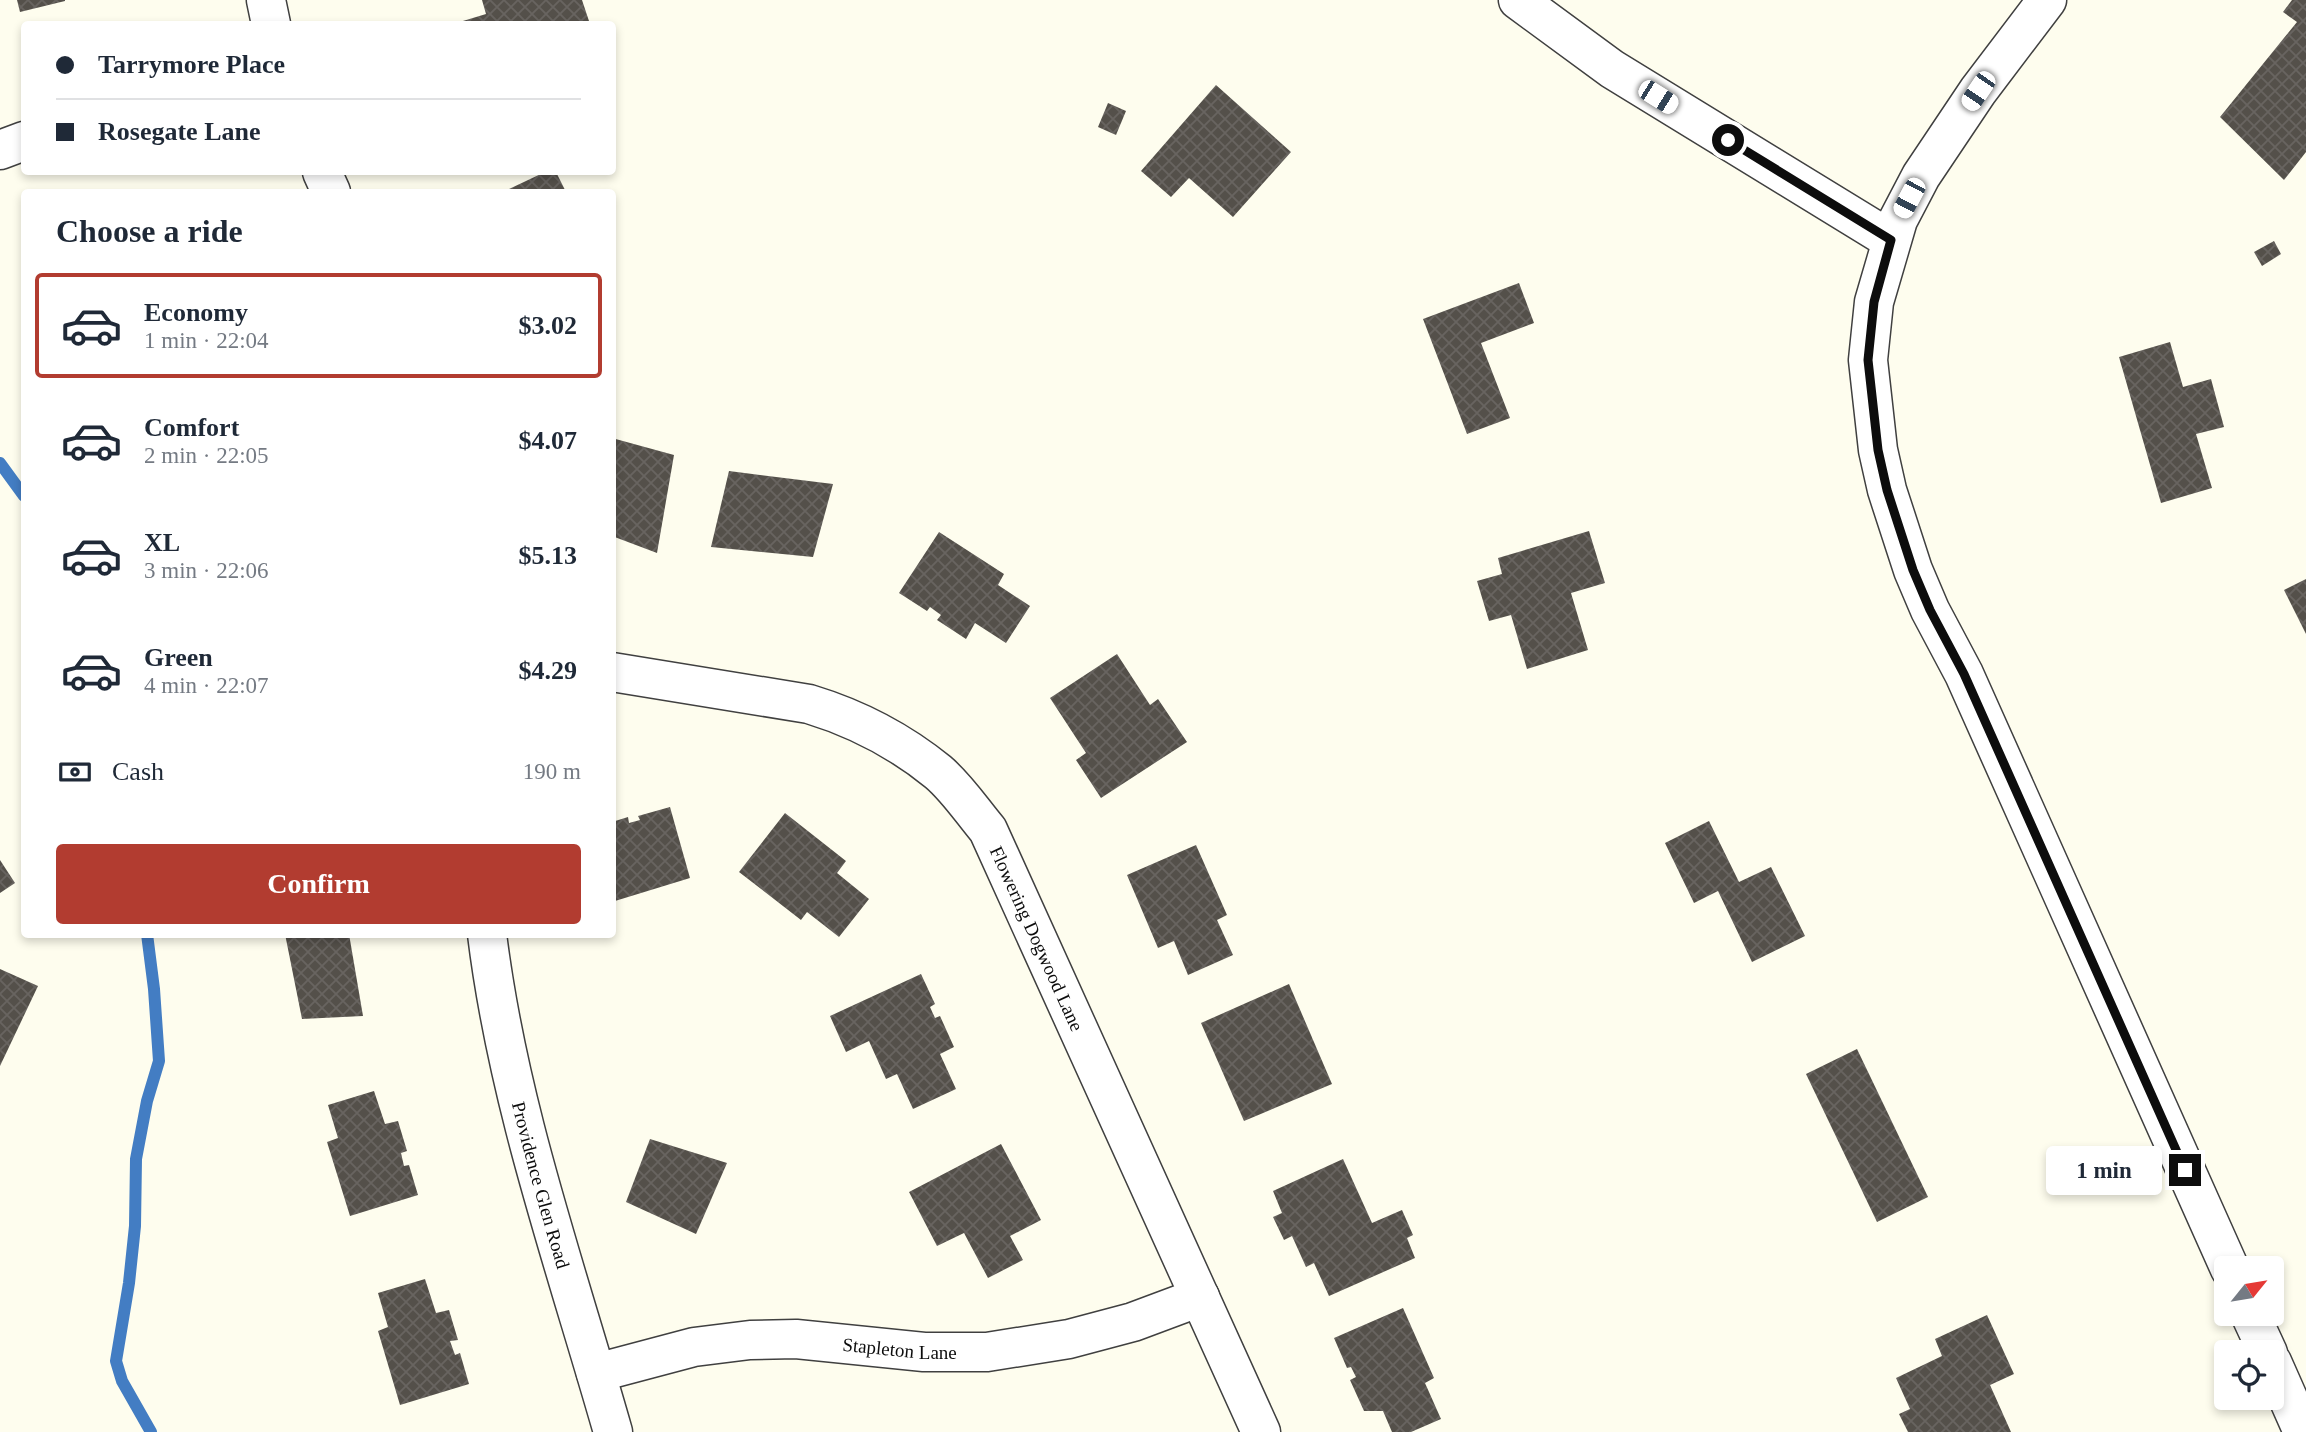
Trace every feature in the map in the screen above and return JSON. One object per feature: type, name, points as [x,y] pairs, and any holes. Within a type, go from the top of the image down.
[{"type":"street","points":[[267,0],[270,21]]},
{"type":"street","points":[[1518,0],[1612,69],[1891,240]]},
{"type":"street","points":[[2046,0],[1978,91],[1921,176],[1898,220],[1874,302],[1868,360],[1878,450],[1913,570],[1930,610],[1964,674],[2224,1256]]},
{"type":"street","points":[[0,150],[21,142]]},
{"type":"street","name":"Flowering Dogwood Lane","points":[[616,672],[809,704],[835,712],[885,735],[940,773],[988,830],[1261,1432]]},
{"type":"street","name":"Providence Glen Road","points":[[488,938],[509,1062],[531,1155],[613,1432]]},
{"type":"street","name":"Stapleton Lane","points":[[596,1373],[694,1347],[750,1340],[796,1339],[924,1352],[987,1352],[1082,1336],[1133,1322],[1200,1297]]},
{"type":"street","points":[[2284,1389],[2303,1432]]},
{"type":"building","points":[[17,0],[65,0],[65,1],[20,12]]},
{"type":"building","points":[[482,0],[582,0],[589,21],[463,21],[486,14]]},
{"type":"building","points":[[2292,0],[2306,0],[2306,152],[2284,180],[2220,117],[2297,22],[2283,12]]},
{"type":"building","points":[[1216,85],[1291,152],[1233,217],[1189,178],[1171,197],[1141,171]]},
{"type":"building","points":[[1108,103],[1126,111],[1116,135],[1098,127]]},
{"type":"building","points":[[539,175],[558,175],[564,189],[509,189]]},
{"type":"building","points":[[2274,241],[2281,254],[2262,266],[2254,252]]},
{"type":"building","points":[[1519,283],[1534,323],[1481,343],[1510,418],[1467,434],[1423,319]]},
{"type":"building","points":[[2170,342],[2183,387],[2211,379],[2224,427],[2196,434],[2212,488],[2161,503],[2119,357]]},
{"type":"building","points":[[616,439],[674,455],[657,553],[616,538]]},
{"type":"building","points":[[729,471],[833,484],[813,557],[711,547]]},
{"type":"building","points":[[1589,531],[1605,583],[1571,593],[1588,650],[1527,669],[1511,615],[1489,621],[1477,581],[1502,574],[1498,558]]},
{"type":"building","points":[[939,532],[1004,574],[998,585],[1030,606],[1006,643],[975,623],[966,639],[937,620],[941,615],[930,607],[927,611],[899,593]]},
{"type":"building","points":[[2306,579],[2306,634],[2284,590]]},
{"type":"building","points":[[1117,654],[1150,705],[1158,699],[1187,742],[1101,798],[1076,760],[1086,753],[1050,698]]},
{"type":"building","points":[[670,807],[690,878],[616,901],[616,821],[628,817],[629,823],[640,820],[638,816]]},
{"type":"building","points":[[785,813],[846,861],[837,873],[869,899],[839,937],[807,912],[801,920],[739,872]]},
{"type":"building","points":[[1709,821],[1739,882],[1771,867],[1805,936],[1752,962],[1718,891],[1694,903],[1665,843]]},
{"type":"building","points":[[1196,845],[1227,915],[1217,920],[1233,955],[1188,975],[1174,941],[1158,948],[1127,875]]},
{"type":"building","points":[[0,860],[15,883],[0,893]]},
{"type":"building","points":[[286,938],[350,938],[363,1016],[302,1019]]},
{"type":"building","points":[[0,969],[38,986],[0,1066]]},
{"type":"building","points":[[921,974],[935,1004],[930,1007],[935,1018],[940,1016],[954,1047],[940,1054],[956,1089],[913,1109],[897,1074],[886,1079],[869,1041],[846,1052],[830,1016]]},
{"type":"building","points":[[1289,984],[1332,1084],[1244,1121],[1201,1023]]},
{"type":"building","points":[[1857,1049],[1928,1197],[1877,1222],[1806,1074]]},
{"type":"building","points":[[374,1091],[385,1124],[398,1121],[407,1151],[401,1153],[404,1166],[409,1165],[418,1195],[350,1216],[327,1142],[338,1138],[328,1105]]},
{"type":"building","points":[[650,1139],[727,1163],[696,1234],[626,1202]]},
{"type":"building","points":[[1001,1144],[1041,1220],[1010,1236],[1023,1260],[988,1278],[964,1233],[937,1246],[909,1192]]},
{"type":"building","points":[[1343,1159],[1372,1223],[1402,1210],[1413,1235],[1407,1238],[1415,1258],[1329,1296],[1314,1263],[1306,1267],[1292,1236],[1284,1240],[1273,1217],[1282,1213],[1273,1191]]},
{"type":"building","points":[[425,1279],[436,1313],[449,1310],[458,1340],[450,1341],[455,1355],[460,1353],[469,1384],[400,1405],[378,1331],[388,1327],[378,1293]]},
{"type":"building","points":[[1403,1308],[1434,1378],[1425,1383],[1441,1419],[1411,1432],[1392,1432],[1383,1411],[1364,1411],[1350,1380],[1356,1377],[1351,1367],[1347,1368],[1334,1338]]},
{"type":"building","points":[[1987,1315],[2014,1374],[1990,1385],[2011,1432],[1908,1432],[1899,1414],[1910,1409],[1896,1378],[1942,1356],[1935,1339]]},
{"type":"waterway","points":[[0,463],[21,492]]},
{"type":"waterway","points":[[148,938],[159,1061],[147,1101],[136,1159],[135,1226],[116,1361],[122,1381],[151,1432]]},
{"type":"route","points":[[1728,140],[1891,240],[1874,302],[1868,360],[1878,450],[1887,490],[1913,570],[1930,610],[1964,674],[2185,1170]]}]
